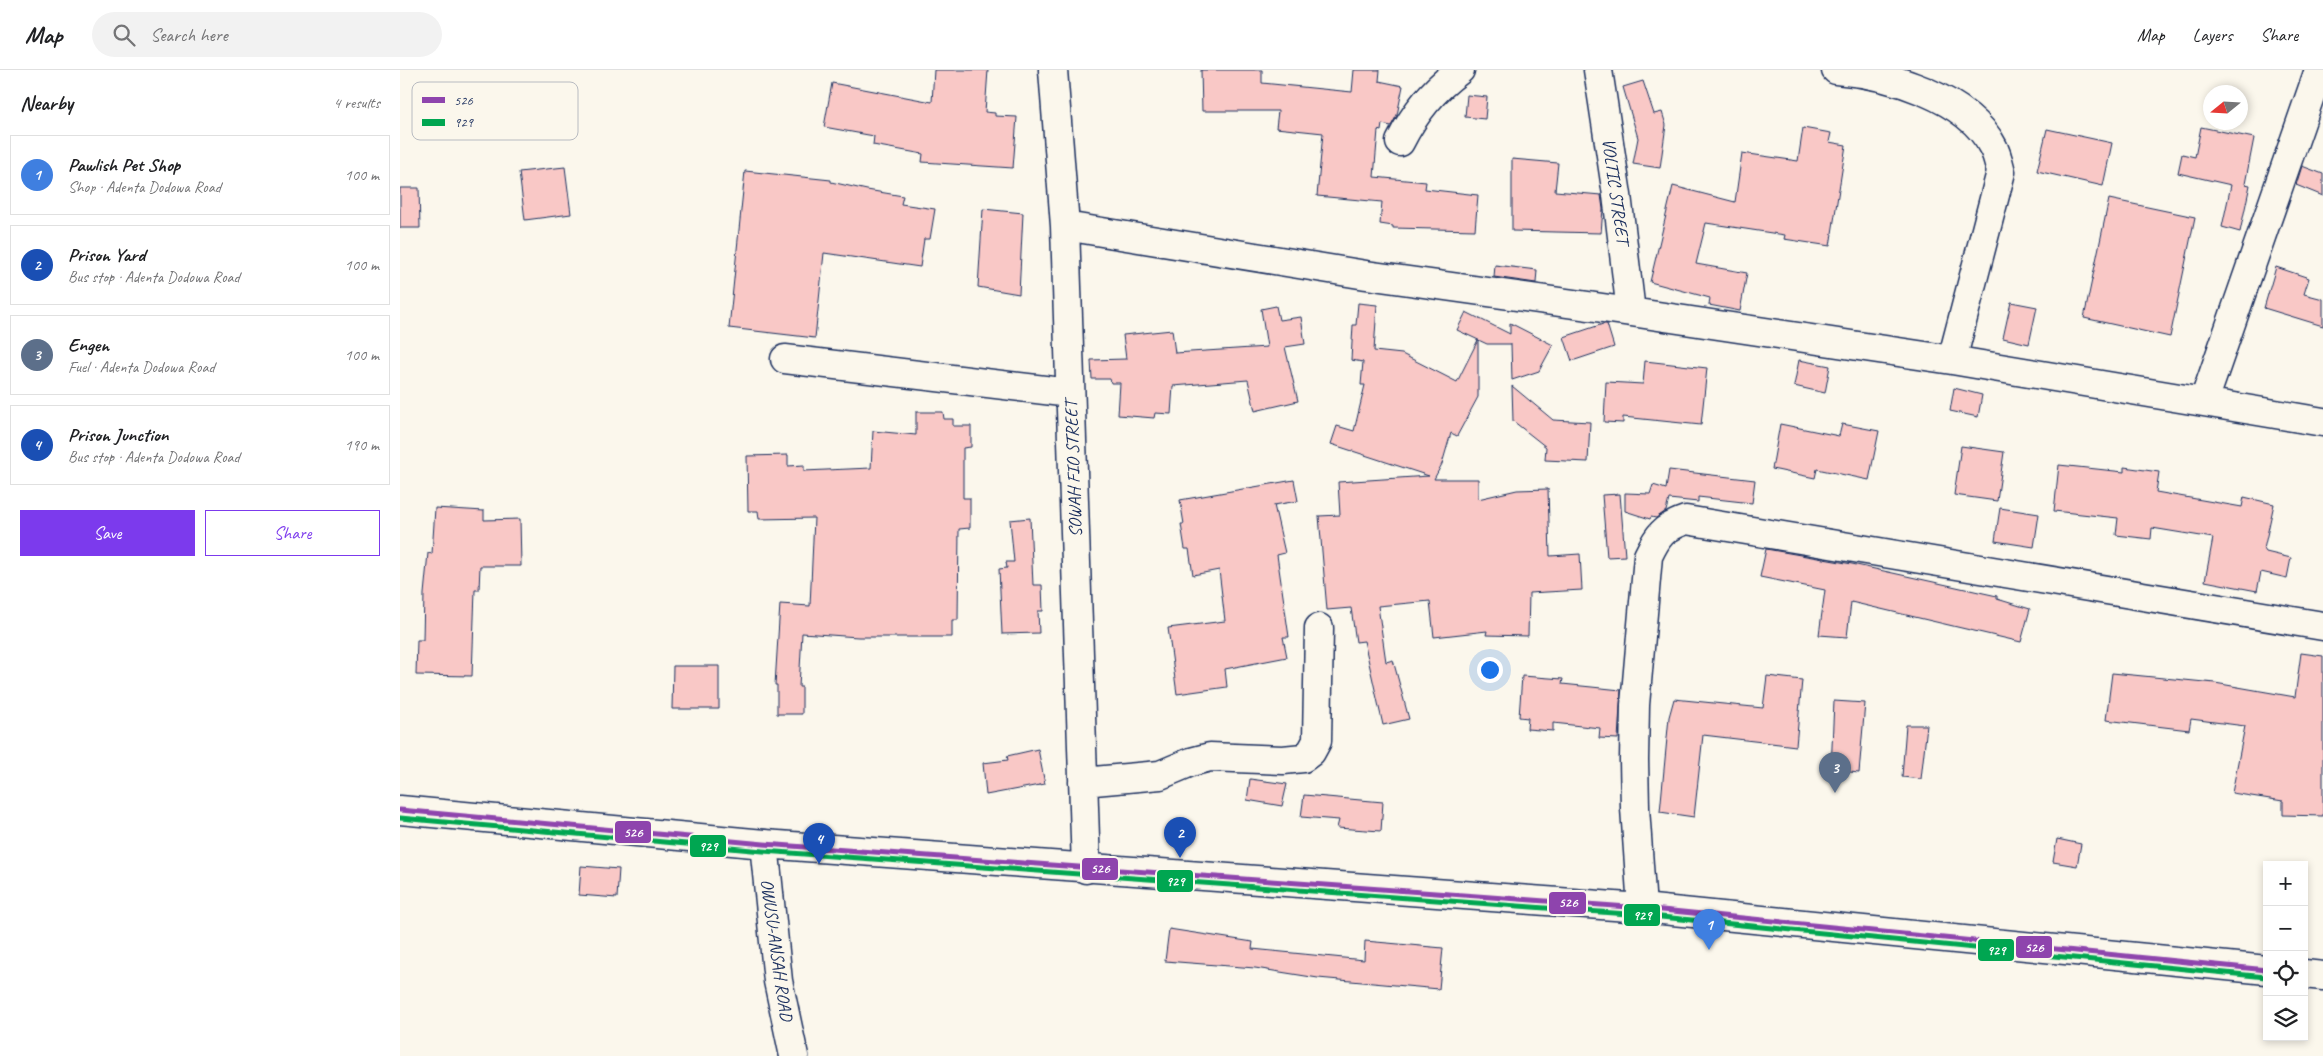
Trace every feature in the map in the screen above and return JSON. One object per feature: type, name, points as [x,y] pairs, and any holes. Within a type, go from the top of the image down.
[{"type":"street","name":"SOWAH FIO STREET","points":[[1053,70],[1065,226],[1086,868]]},
{"type":"street","points":[[1400,142],[1413,116],[1446,81],[1460,70]]},
{"type":"street","name":"VOLTIC STREET","points":[[1598,70],[1618,195],[1631,312]]},
{"type":"street","points":[[1836,70],[1899,82],[1952,104],[1975,123],[1993,146],[2002,172],[1952,360]]},
{"type":"street","points":[[2204,401],[2319,70]]},
{"type":"street","points":[[1065,226],[1366,275],[1952,360],[2323,422]]},
{"type":"street","points":[[785,358],[1070,393]]},
{"type":"street","points":[[1642,908],[1635,808],[1635,705],[1648,556],[1657,536],[1671,525],[1686,520],[2323,626]]},
{"type":"street","points":[[1083,782],[1160,775],[1191,762],[1210,757],[1283,760],[1303,758],[1310,752],[1317,741],[1319,628]]},
{"type":"street","points":[[400,810],[764,844],[1642,908],[2263,970]]},
{"type":"street","name":"OWUSU-ANSAH ROAD","points":[[764,844],[778,981],[794,1056]]},
{"type":"street","points":[[2308,974],[2323,976]]},
{"type":"building","points":[[934,70],[988,70],[985,112],[995,113],[995,116],[1017,117],[1013,168],[922,162],[923,154],[873,145],[874,136],[824,127],[832,83],[932,102]]},
{"type":"building","points":[[1201,70],[1262,70],[1262,83],[1352,92],[1354,70],[1380,70],[1379,81],[1403,86],[1397,115],[1391,126],[1382,124],[1381,131],[1378,130],[1374,177],[1426,182],[1425,189],[1478,195],[1475,230],[1393,228],[1393,226],[1380,224],[1382,202],[1317,196],[1323,133],[1276,128],[1278,111],[1202,111]]},
{"type":"building","points":[[1643,81],[1654,114],[1662,112],[1666,125],[1660,168],[1633,164],[1638,138],[1623,87]]},
{"type":"building","points":[[1467,95],[1487,97],[1485,119],[1465,117]]},
{"type":"building","points":[[2201,127],[2203,130],[2215,130],[2254,138],[2245,184],[2250,185],[2240,232],[2222,227],[2231,185],[2178,173],[2182,154],[2195,157]]},
{"type":"building","points":[[1803,128],[1831,133],[1829,142],[1846,145],[1830,246],[1784,239],[1785,235],[1706,223],[1696,264],[1747,273],[1740,311],[1709,305],[1710,298],[1650,282],[1673,186],[1735,202],[1742,153],[1798,161]]},
{"type":"building","points":[[2047,129],[2112,143],[2103,186],[2037,171]]},
{"type":"building","points":[[1512,159],[1558,163],[1555,191],[1601,195],[1603,209],[1601,233],[1512,231]]},
{"type":"building","points":[[2302,166],[2323,174],[2323,196],[2296,185]]},
{"type":"building","points":[[565,167],[571,214],[525,220],[519,172]]},
{"type":"building","points":[[745,171],[831,180],[831,182],[867,190],[903,196],[901,204],[935,209],[930,239],[924,239],[920,267],[824,253],[815,338],[729,328]]},
{"type":"building","points":[[400,188],[419,188],[420,228],[400,228]]},
{"type":"building","points":[[2109,199],[2195,217],[2170,337],[2084,318]]},
{"type":"building","points":[[983,209],[1023,213],[1019,294],[978,287]]},
{"type":"building","points":[[1495,265],[1537,270],[1536,283],[1494,277]]},
{"type":"building","points":[[2276,267],[2309,278],[2304,294],[2323,299],[2323,326],[2264,308]]},
{"type":"building","points":[[2011,302],[2037,307],[2029,344],[2003,338]]},
{"type":"building","points":[[1358,303],[1377,305],[1374,351],[1402,354],[1457,382],[1478,340],[1478,397],[1457,436],[1451,433],[1442,464],[1434,479],[1478,479],[1478,499],[1517,490],[1548,489],[1550,556],[1580,554],[1582,590],[1529,593],[1528,636],[1486,635],[1487,631],[1434,637],[1430,601],[1378,606],[1386,662],[1393,660],[1409,719],[1383,725],[1364,641],[1356,642],[1351,608],[1327,610],[1319,516],[1340,515],[1338,482],[1429,476],[1331,444],[1337,426],[1354,431],[1365,385],[1361,385],[1363,362],[1351,360],[1353,325],[1356,325]]},
{"type":"building","points":[[1276,306],[1279,320],[1301,317],[1305,344],[1285,347],[1298,401],[1255,411],[1248,380],[1173,386],[1171,414],[1155,413],[1154,418],[1118,415],[1120,383],[1111,383],[1110,379],[1092,379],[1091,360],[1126,359],[1123,335],[1172,330],[1175,353],[1267,347],[1261,309]]},
{"type":"building","points":[[1466,312],[1510,334],[1510,323],[1553,345],[1539,371],[1512,380],[1511,344],[1487,344],[1457,330]]},
{"type":"building","points":[[1607,324],[1614,347],[1572,361],[1564,337]]},
{"type":"building","points":[[1799,360],[1830,366],[1825,393],[1794,386]]},
{"type":"building","points":[[1645,361],[1707,368],[1701,425],[1623,417],[1623,423],[1604,422],[1606,382],[1643,384]]},
{"type":"building","points":[[1512,386],[1553,420],[1590,422],[1588,462],[1545,460],[1546,447],[1513,421]]},
{"type":"building","points":[[1954,388],[1982,395],[1978,417],[1950,411]]},
{"type":"building","points":[[916,412],[943,412],[944,419],[953,419],[953,426],[971,426],[971,447],[963,448],[963,498],[970,498],[970,528],[959,529],[958,620],[952,620],[952,637],[858,637],[802,633],[799,687],[802,687],[802,714],[777,714],[777,685],[775,685],[780,604],[810,606],[814,518],[759,519],[758,511],[748,511],[747,456],[788,455],[788,466],[804,465],[804,471],[871,468],[873,431],[916,435]]},
{"type":"building","points":[[1780,424],[1839,436],[1842,424],[1879,431],[1869,480],[1817,469],[1815,478],[1772,469]]},
{"type":"building","points":[[1961,446],[2004,452],[1997,501],[1954,495]]},
{"type":"building","points":[[2059,465],[2124,472],[2124,467],[2159,472],[2156,492],[2242,507],[2244,497],[2274,504],[2264,549],[2266,552],[2291,558],[2287,578],[2261,572],[2257,591],[2205,581],[2213,538],[2152,528],[2151,539],[2116,535],[2118,518],[2054,511]]},
{"type":"building","points":[[1669,470],[1755,480],[1752,503],[1698,497],[1698,502],[1669,499],[1666,511],[1656,518],[1651,517],[1650,519],[1625,511],[1625,493],[1650,494],[1653,485],[1666,489]]},
{"type":"building","points":[[1294,480],[1298,501],[1274,505],[1285,553],[1277,555],[1289,637],[1283,637],[1287,657],[1225,669],[1227,687],[1177,694],[1168,628],[1225,621],[1219,570],[1193,575],[1189,549],[1185,549],[1181,524],[1184,524],[1180,500]]},
{"type":"building","points":[[1620,494],[1625,556],[1607,557],[1602,495]]},
{"type":"building","points":[[435,508],[484,511],[484,520],[520,519],[521,566],[480,566],[479,590],[475,590],[472,676],[416,675],[417,640],[423,640],[424,594],[428,553],[432,554]]},
{"type":"building","points":[[2000,508],[2039,514],[2034,547],[1995,541]]},
{"type":"building","points":[[1030,518],[1033,585],[1042,585],[1043,611],[1038,611],[1039,633],[1002,634],[999,569],[1007,568],[1006,562],[1014,562],[1010,520]]},
{"type":"building","points":[[1766,549],[1852,564],[1997,596],[1997,599],[2030,609],[2021,642],[1851,602],[1847,637],[1819,635],[1825,590],[1760,577]]},
{"type":"building","points":[[2301,653],[2323,656],[2323,816],[2283,815],[2283,801],[2232,793],[2245,726],[2191,719],[2189,730],[2106,720],[2112,673],[2215,683],[2295,697]]},
{"type":"building","points":[[673,666],[719,666],[719,709],[672,709]]},
{"type":"building","points":[[1522,676],[1563,679],[1562,684],[1621,690],[1618,739],[1599,738],[1600,728],[1553,723],[1553,731],[1527,729],[1528,718],[1519,717]]},
{"type":"building","points":[[1767,676],[1802,680],[1796,746],[1703,735],[1694,817],[1660,812],[1669,717],[1674,699],[1763,708]]},
{"type":"building","points":[[1834,701],[1865,703],[1859,773],[1831,770]]},
{"type":"building","points":[[1906,725],[1927,725],[1921,779],[1902,777]]},
{"type":"building","points":[[1038,749],[1045,784],[986,795],[983,763],[1008,760],[1007,756]]},
{"type":"building","points":[[1250,779],[1287,784],[1282,806],[1247,800]]},
{"type":"building","points":[[1304,795],[1383,802],[1381,831],[1337,828],[1339,820],[1301,817]]},
{"type":"building","points":[[2057,839],[2081,844],[2077,866],[2053,862]]},
{"type":"building","points":[[581,866],[619,869],[617,898],[579,895]]},
{"type":"building","points":[[1169,929],[1253,942],[1252,949],[1364,960],[1365,941],[1443,948],[1439,989],[1318,978],[1255,968],[1165,961]]},
{"type":"transit line","name":"526","points":[[400,810],[764,844],[1642,908],[2263,970]]},
{"type":"transit line","name":"929","points":[[400,818],[763,851],[1641,915],[2263,977]]},
{"type":"place","name":"Engen","points":[[1835,793]]},
{"type":"place","name":"Prison Yard","points":[[1180,858]]},
{"type":"place","name":"Prison Junction","points":[[819,864]]},
{"type":"place","name":"Pawlish Pet Shop","points":[[1709,950]]}]
